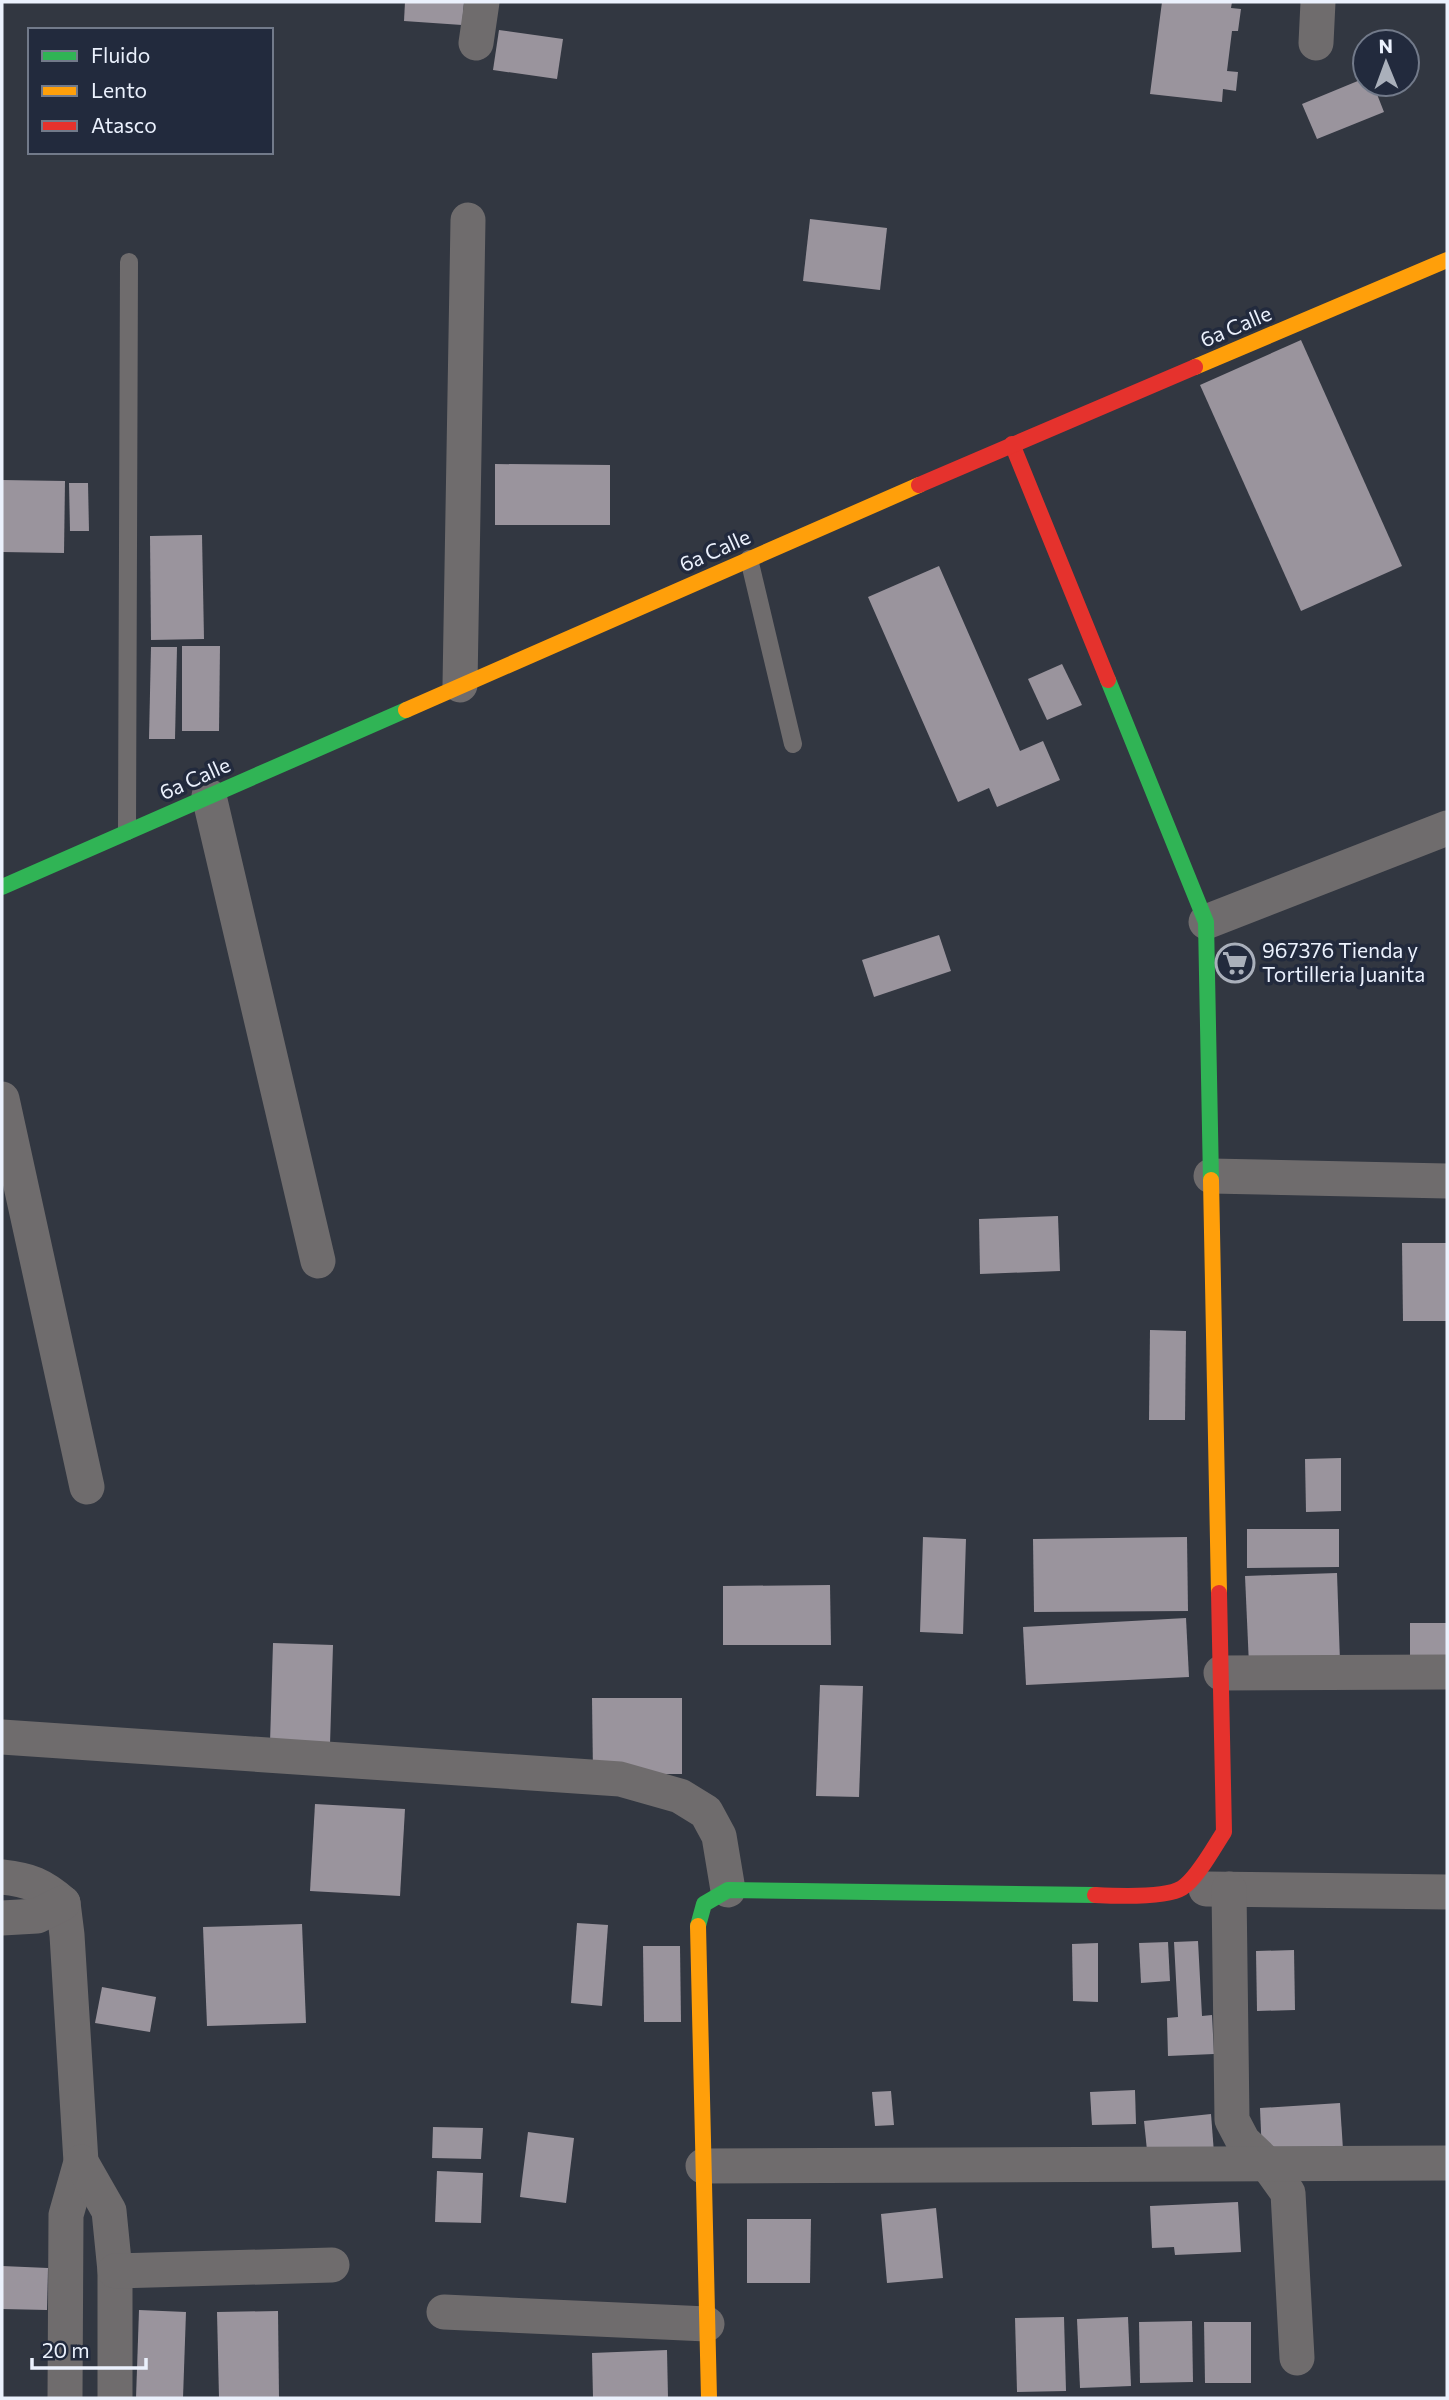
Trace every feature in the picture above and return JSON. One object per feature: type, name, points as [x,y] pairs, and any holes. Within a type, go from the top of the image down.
[{"type":"street","points":[[476,43],[482,2]]},
{"type":"street","points":[[1316,43],[1318,2]]},
{"type":"street","points":[[460,685],[468,220]]},
{"type":"street","name":"6a Calle","points":[[2,887],[1013,444],[1447,260]]},
{"type":"street","points":[[1013,444],[1206,922],[1224,1832],[1206,1861],[1181,1889]]},
{"type":"street","points":[[209,796],[318,1261]]},
{"type":"street","points":[[1206,922],[1447,828]]},
{"type":"street","points":[[2,1099],[87,1487]]},
{"type":"street","points":[[1211,1176],[1447,1181]]},
{"type":"street","points":[[1221,1673],[1447,1672]]},
{"type":"street","points":[[2,1737],[620,1779],[680,1796],[706,1812],[719,1836],[728,1890]]},
{"type":"street","points":[[2,1877],[19,1879],[45,1888],[63,1903],[67,1935],[81,2162],[66,2215],[65,2398]]},
{"type":"street","points":[[709,2398],[697,1931],[704,1904],[728,1890],[1146,1896],[1181,1889],[1447,1892]]},
{"type":"street","points":[[1229,1889],[1232,2120],[1243,2141],[1268,2165],[1288,2193],[1297,2358]]},
{"type":"street","points":[[2,1918],[37,1916],[63,1903]]},
{"type":"street","points":[[81,2162],[109,2211],[115,2271],[114,2398]]},
{"type":"street","points":[[703,2165],[1447,2163]]},
{"type":"street","points":[[115,2271],[332,2265]]},
{"type":"street","points":[[444,2312],[707,2324]]},
{"type":"lane","points":[[127,831],[129,262]]},
{"type":"lane","points":[[749,559],[793,744]]},
{"type":"building","points":[[405,2],[464,2],[462,25],[404,21]]},
{"type":"building","points":[[1162,2],[1232,2],[1231,8],[1241,9],[1238,31],[1232,31],[1227,71],[1238,72],[1236,91],[1223,89],[1222,102],[1150,94]]},
{"type":"building","points":[[499,30],[563,39],[557,79],[493,70]]},
{"type":"building","points":[[1351,84],[1351,98],[1378,98],[1384,112],[1317,139],[1302,104]]},
{"type":"building","points":[[810,219],[887,228],[880,290],[803,281]]},
{"type":"building","points":[[1301,340],[1402,566],[1301,611],[1200,385]]},
{"type":"building","points":[[495,464],[610,465],[610,525],[495,525]]},
{"type":"building","points":[[2,480],[65,481],[64,553],[2,552]]},
{"type":"building","points":[[69,483],[88,483],[89,531],[70,531]]},
{"type":"building","points":[[202,535],[204,639],[151,640],[150,536]]},
{"type":"building","points":[[939,566],[1020,751],[1043,741],[1060,780],[997,807],[989,788],[958,802],[868,597]]},
{"type":"building","points":[[182,646],[220,646],[219,731],[182,731]]},
{"type":"building","points":[[151,647],[177,647],[175,739],[149,739]]},
{"type":"building","points":[[1062,664],[1082,705],[1047,720],[1028,679]]},
{"type":"building","points":[[939,935],[951,971],[874,997],[862,960]]},
{"type":"building","points":[[1058,1216],[1060,1271],[980,1274],[979,1219]]},
{"type":"building","points":[[1402,1243],[1447,1243],[1447,1321],[1403,1321]]},
{"type":"building","points":[[1150,1330],[1186,1331],[1185,1420],[1149,1420]]},
{"type":"building","points":[[1341,1458],[1341,1511],[1306,1512],[1305,1459]]},
{"type":"building","points":[[1247,1529],[1339,1529],[1339,1567],[1247,1568]]},
{"type":"building","points":[[923,1537],[966,1539],[963,1634],[920,1632]]},
{"type":"building","points":[[1187,1537],[1188,1611],[1034,1612],[1033,1539]]},
{"type":"building","points":[[1337,1573],[1340,1662],[1249,1665],[1245,1576]]},
{"type":"building","points":[[830,1585],[831,1645],[723,1645],[723,1586]]},
{"type":"building","points":[[1186,1618],[1189,1677],[1026,1685],[1023,1627]]},
{"type":"building","points":[[1410,1623],[1447,1623],[1447,1656],[1410,1656]]},
{"type":"building","points":[[273,1643],[333,1645],[330,1745],[270,1743]]},
{"type":"building","points":[[820,1685],[863,1686],[859,1797],[816,1796]]},
{"type":"building","points":[[592,1698],[682,1698],[682,1774],[593,1774]]},
{"type":"building","points":[[315,1804],[405,1809],[400,1896],[310,1891]]},
{"type":"building","points":[[577,1923],[608,1925],[602,2006],[571,2003]]},
{"type":"building","points":[[302,1924],[306,2023],[207,2026],[203,1927]]},
{"type":"building","points":[[1198,1941],[1202,2016],[1212,2015],[1214,2054],[1168,2056],[1167,2018],[1178,2017],[1174,1942]]},
{"type":"building","points":[[1168,1942],[1170,1981],[1141,1983],[1139,1943]]},
{"type":"building","points":[[1098,1943],[1098,2002],[1073,2001],[1072,1944]]},
{"type":"building","points":[[643,1946],[680,1946],[681,2022],[644,2022]]},
{"type":"building","points":[[1294,1950],[1295,2010],[1257,2011],[1256,1951]]},
{"type":"building","points":[[102,1987],[156,1997],[150,2032],[95,2023]]},
{"type":"building","points":[[1135,2090],[1136,2124],[1092,2125],[1090,2092]]},
{"type":"building","points":[[891,2091],[894,2125],[875,2126],[872,2092]]},
{"type":"building","points":[[1340,2103],[1343,2150],[1262,2155],[1260,2108]]},
{"type":"building","points":[[1211,2114],[1214,2153],[1148,2160],[1144,2121]]},
{"type":"building","points":[[433,2127],[483,2128],[481,2159],[432,2158]]},
{"type":"building","points":[[528,2132],[574,2138],[566,2203],[520,2197]]},
{"type":"building","points":[[437,2171],[483,2173],[481,2223],[435,2222]]},
{"type":"building","points":[[1238,2202],[1241,2252],[1175,2255],[1174,2247],[1152,2248],[1150,2206]]},
{"type":"building","points":[[936,2208],[943,2278],[887,2283],[881,2214]]},
{"type":"building","points":[[747,2219],[811,2219],[810,2283],[747,2283]]},
{"type":"building","points":[[2,2266],[48,2268],[47,2310],[2,2309]]},
{"type":"building","points":[[139,2310],[186,2312],[183,2398],[136,2398]]},
{"type":"building","points":[[278,2311],[279,2398],[219,2398],[217,2312]]},
{"type":"building","points":[[1064,2317],[1066,2391],[1017,2392],[1015,2318]]},
{"type":"building","points":[[1128,2317],[1131,2386],[1080,2388],[1077,2319]]},
{"type":"building","points":[[1192,2321],[1193,2382],[1140,2383],[1139,2322]]},
{"type":"building","points":[[1204,2322],[1251,2322],[1251,2383],[1205,2383]]},
{"type":"building","points":[[667,2350],[668,2398],[593,2398],[592,2353]]},
{"type":"traffic: fast","points":[[1108,680],[1206,922],[1211,1180]]},
{"type":"traffic: fast","points":[[2,887],[406,710]]},
{"type":"traffic: fast","points":[[698,1926],[704,1904],[728,1890],[1095,1895]]},
{"type":"traffic: slow","points":[[1195,367],[1447,260]]},
{"type":"traffic: slow","points":[[406,710],[919,485]]},
{"type":"traffic: slow","points":[[1211,1180],[1219,1593]]},
{"type":"traffic: slow","points":[[698,1926],[709,2398]]},
{"type":"traffic: jam","points":[[919,485],[1195,367]]},
{"type":"traffic: jam","points":[[1012,444],[1108,680]]},
{"type":"traffic: jam","points":[[1095,1895],[1153,1895],[1182,1888],[1199,1870],[1224,1832],[1219,1593]]},
{"type":"place","name":"967376 Tienda y Tortilleria Juanita","points":[[1235,963]]}]
